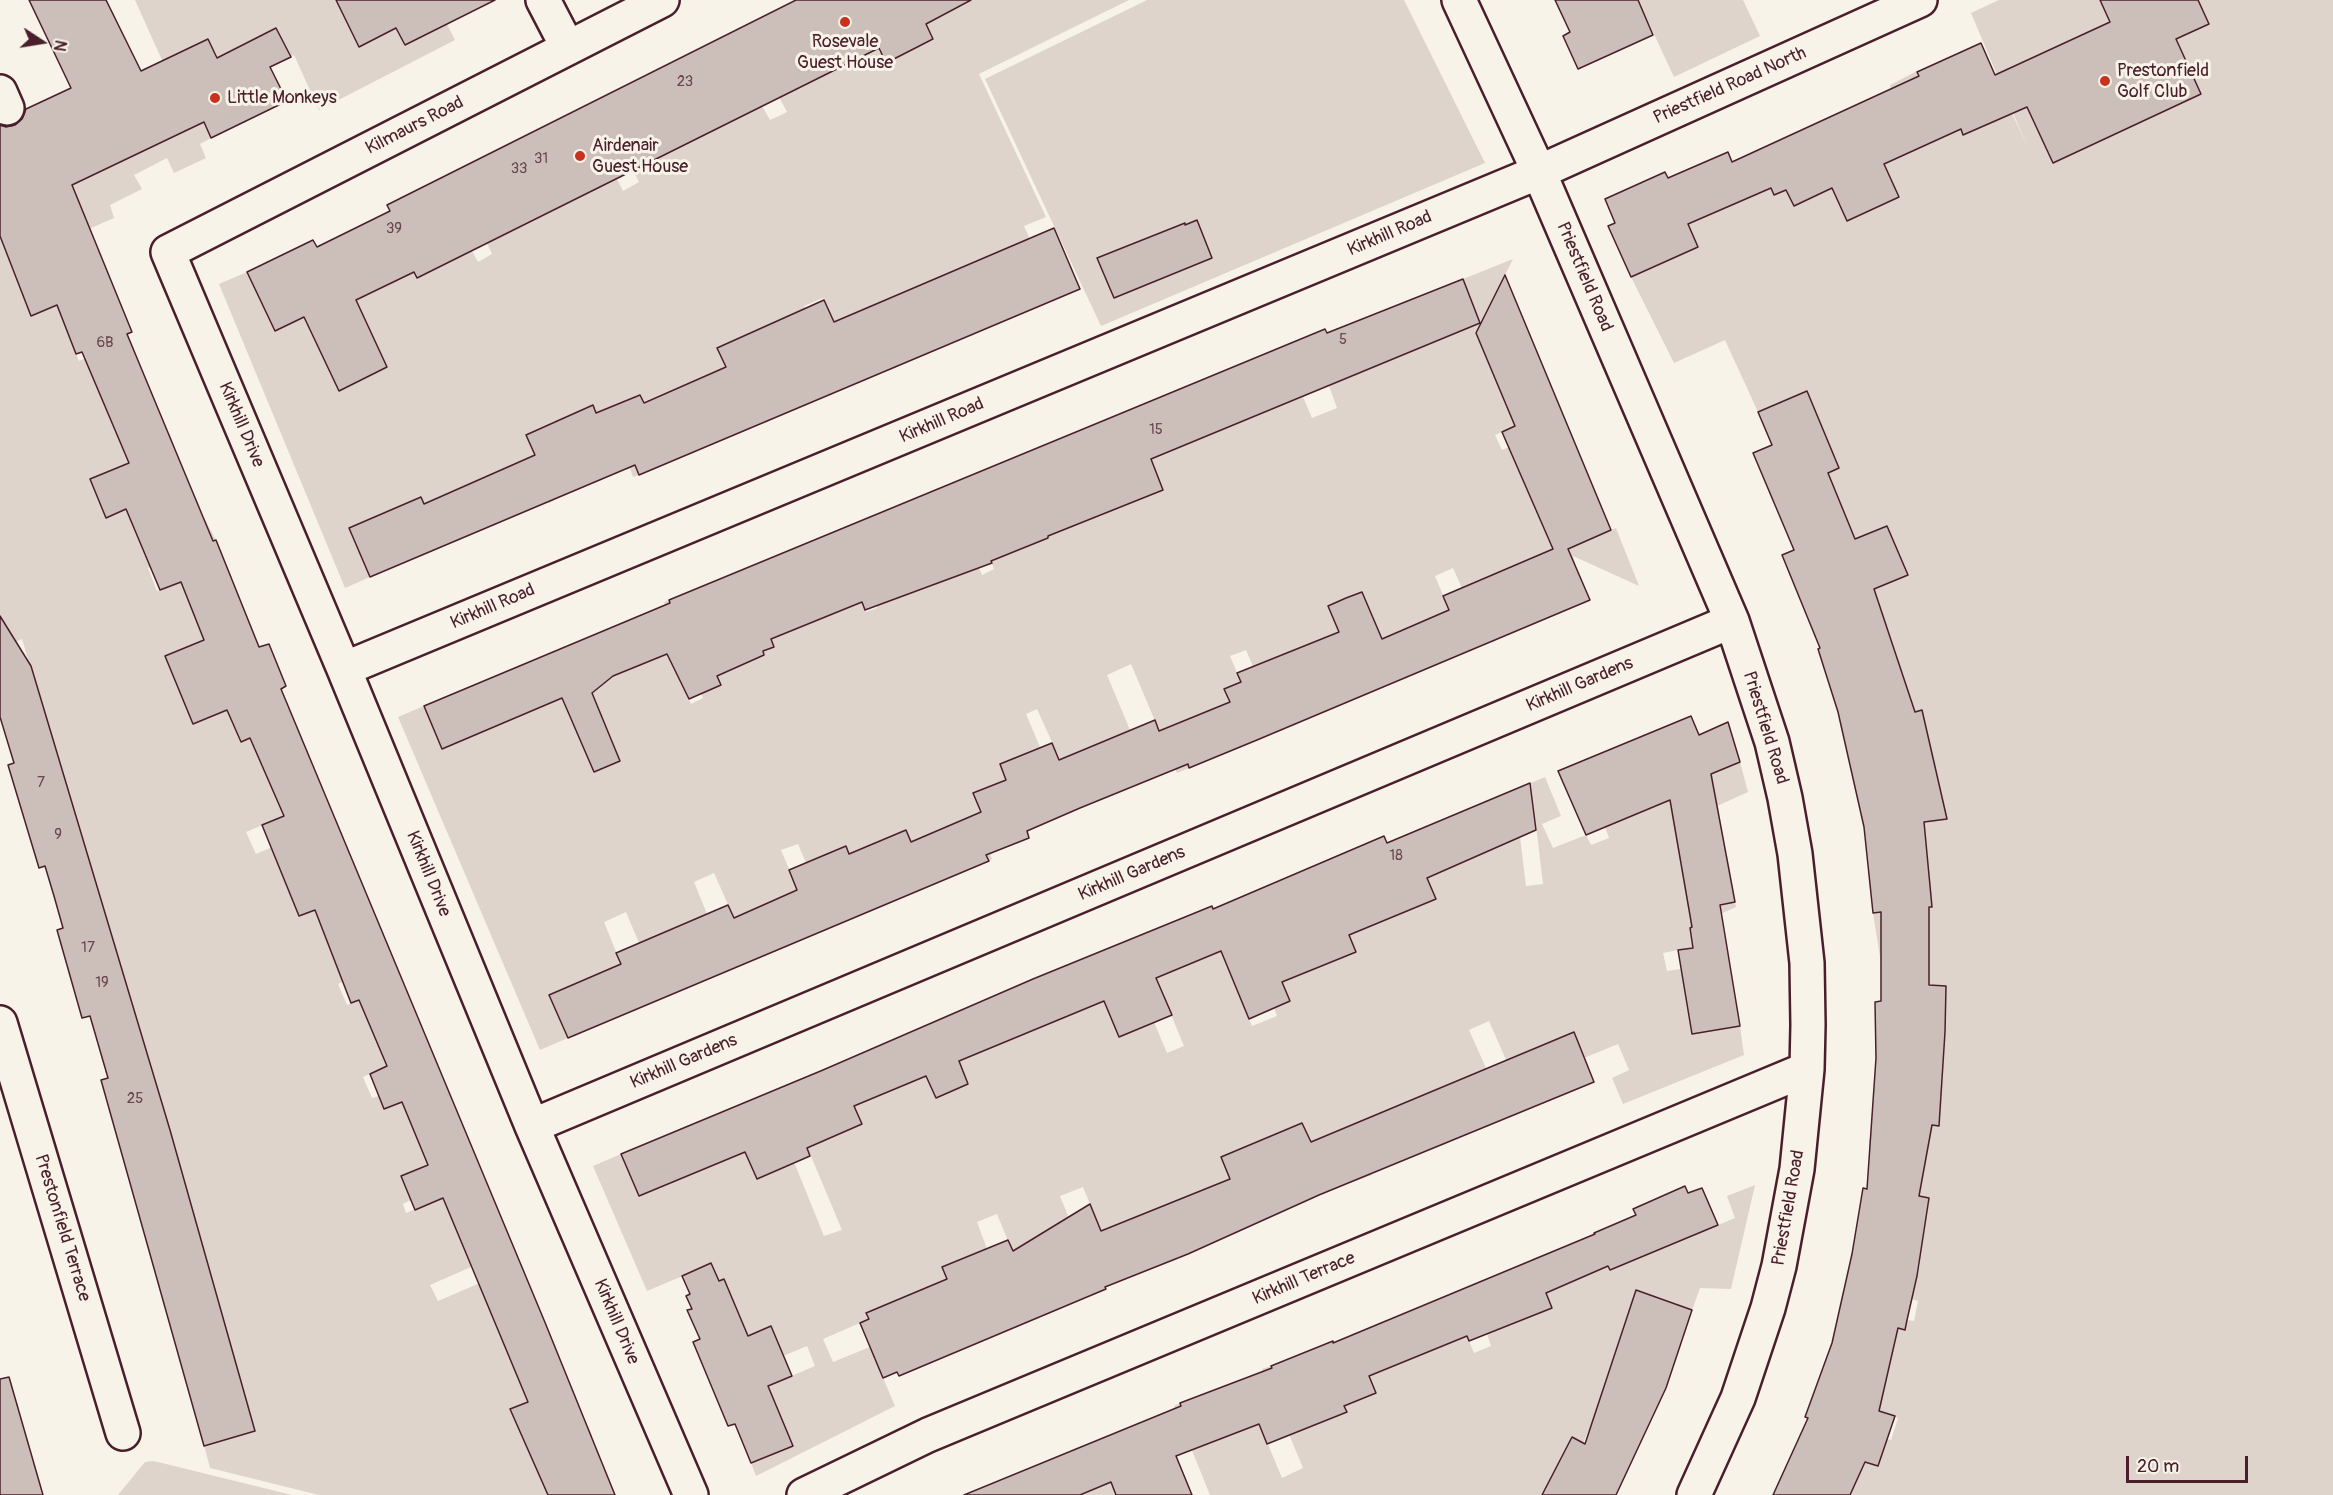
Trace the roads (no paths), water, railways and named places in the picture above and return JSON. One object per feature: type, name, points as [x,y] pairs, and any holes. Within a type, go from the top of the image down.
[{"type":"street","points":[[543,0],[568,48]]},
{"type":"street","name":"Kilmaurs Road","points":[[168,252],[662,0]]},
{"type":"street","name":"Priestfield Road","points":[[1459,0],[1539,172],[1731,621],[1772,742],[1795,854],[1807,963],[1807,1069],[1797,1169],[1781,1257],[1768,1308],[1738,1398],[1694,1495]]},
{"type":"street","name":"Priestfield Road North","points":[[1539,172],[1920,0]]},
{"type":"street","name":"Kirkhill Road","points":[[344,669],[1539,172]]},
{"type":"street","name":"Kirkhill Drive","points":[[168,252],[344,669],[532,1126],[691,1495]]},
{"type":"street","name":"Kirkhill Gardens","points":[[532,1126],[1731,621]]},
{"type":"street","name":"Prestonfield Terrace","points":[[0,1023],[123,1433]]},
{"type":"street","name":"Kirkhill Terrace","points":[[804,1495],[928,1435],[1807,1069]]},
{"type":"place","name":"Rosevale Guest House","points":[[845,22]]},
{"type":"place","name":"Prestonfield Golf Club","points":[[2105,81]]},
{"type":"place","name":"Little Monkeys","points":[[215,98]]},
{"type":"place","name":"Airdenair Guest House","points":[[580,156]]}]
